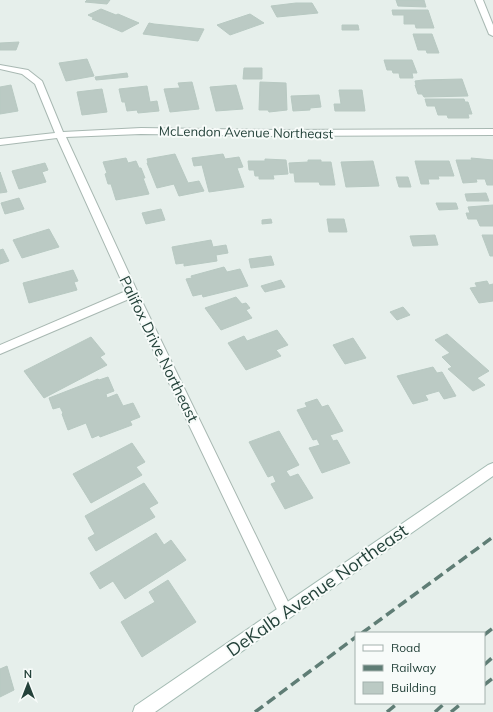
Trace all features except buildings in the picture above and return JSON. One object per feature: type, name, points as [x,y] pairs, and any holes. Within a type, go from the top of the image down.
[{"type":"street","points":[[479,0],[493,34]]},
{"type":"street","name":"Palifox Drive Northeast","points":[[0,67],[24,72],[39,83],[60,135],[132,293],[285,611]]},
{"type":"street","name":"McLendon Avenue Northeast","points":[[0,142],[60,135],[141,130],[278,133],[493,132]]},
{"type":"street","points":[[0,350],[132,293]]},
{"type":"street","name":"DeKalb Avenue Northeast","points":[[141,712],[285,611],[493,469]]},
{"type":"railway","points":[[363,632],[493,537]]},
{"type":"railway","points":[[485,634],[493,628]]},
{"type":"railway","points":[[255,712],[355,638]]},
{"type":"railway","points":[[485,664],[493,657]]},
{"type":"railway","points":[[485,684],[493,678]]},
{"type":"railway","points":[[387,712],[397,704]]},
{"type":"railway","points":[[435,712],[444,704]]},
{"type":"railway","points":[[451,712],[461,704]]}]
